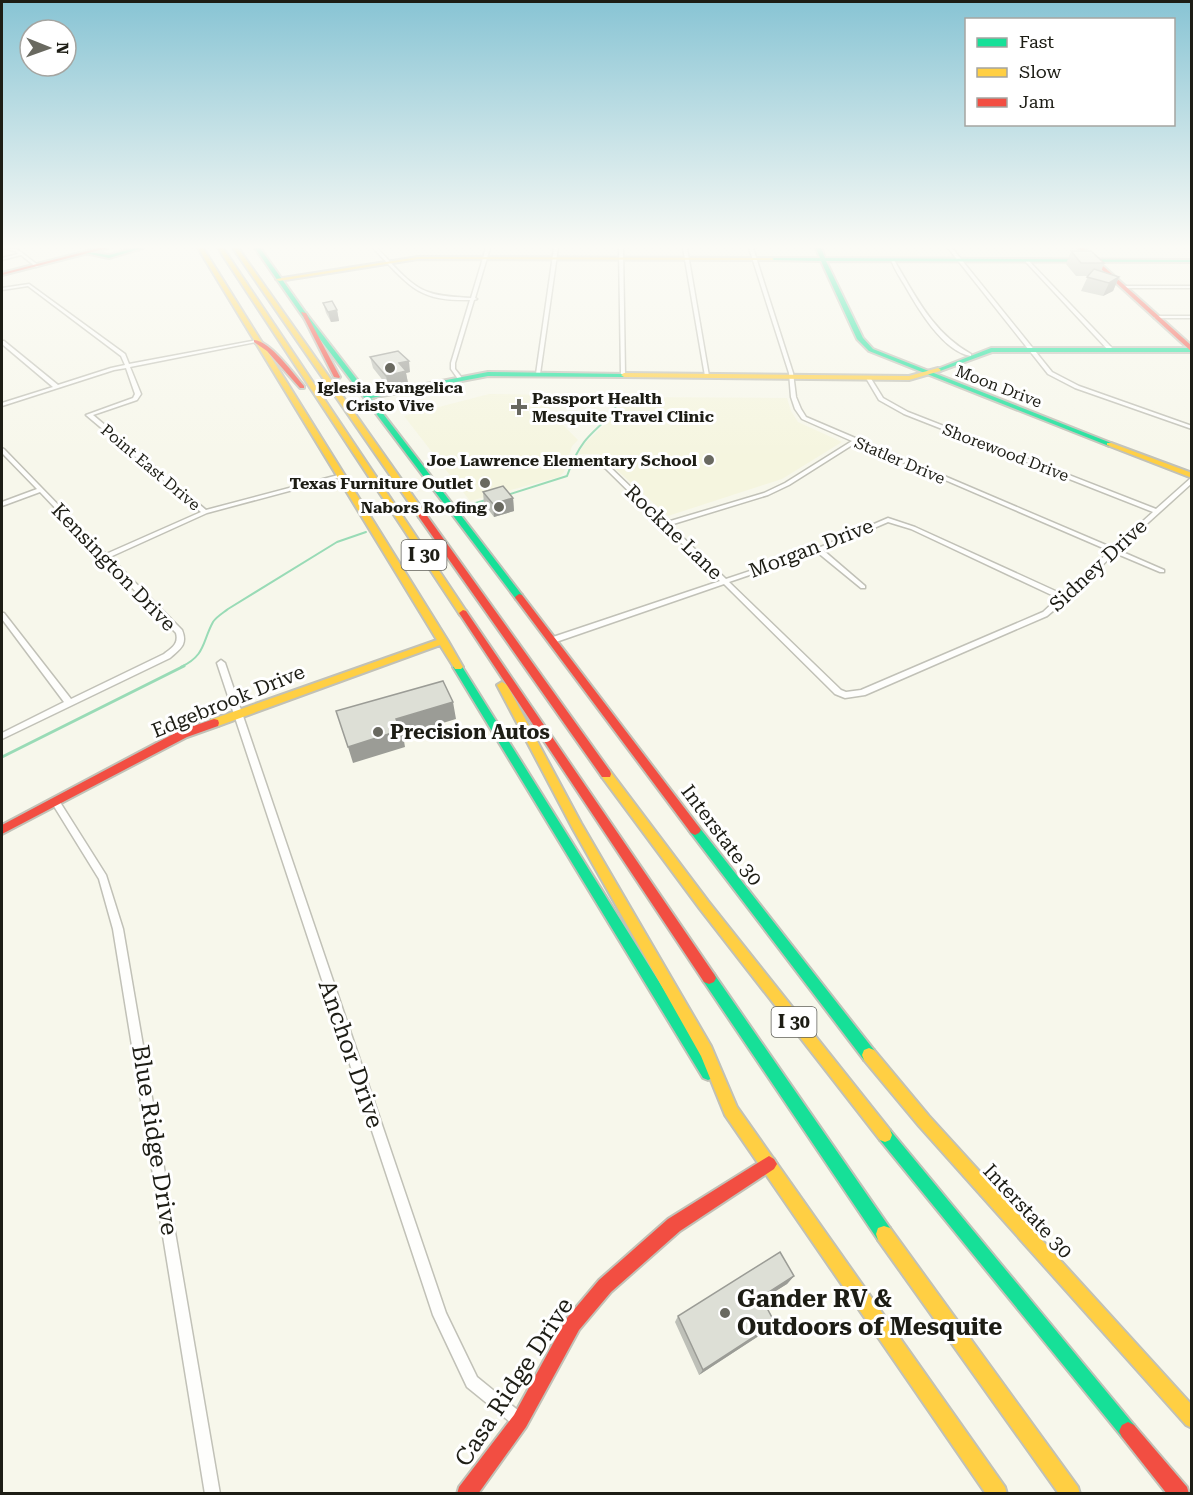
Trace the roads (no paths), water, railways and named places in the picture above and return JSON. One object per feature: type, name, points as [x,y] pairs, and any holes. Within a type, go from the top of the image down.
[{"type":"main road","points":[[242,318],[342,476],[732,1113],[770,1164],[998,1494]]},
{"type":"main road","name":"I 30","points":[[266,318],[868,1214],[963,1350],[1071,1494]]},
{"type":"main road","name":"I 30","points":[[284,318],[544,688],[787,1013],[965,1234],[1180,1494]]},
{"type":"main road","points":[[305,318],[362,427]]},
{"type":"main road","name":"Interstate 30","points":[[306,318],[848,1029],[952,1154],[1191,1419]]},
{"type":"main road","name":"Moon Drive","points":[[852,318],[865,344],[881,355],[1191,478]]},
{"type":"main road","points":[[1160,318],[1191,350]]},
{"type":"main road","points":[[1160,318],[1191,343]]},
{"type":"main road","points":[[256,341],[269,350],[335,422]]},
{"type":"main road","points":[[369,398],[488,374],[909,378],[929,374],[969,354],[991,350],[1191,350]]},
{"type":"main road","points":[[477,634],[578,826],[706,1051],[732,1113]]},
{"type":"main road","name":"Edgebrook Drive","points":[[2,830],[183,734],[443,641]]},
{"type":"main road","name":"Casa Ridge Drive","points":[[466,1494],[520,1421],[573,1324],[605,1286],[674,1225],[770,1164]]},
{"type":"street","name":"Point East Drive","points":[[73,318],[123,355],[138,394],[135,399],[89,415],[205,512]]},
{"type":"street","points":[[460,378],[453,369],[453,363],[468,318]]},
{"type":"street","points":[[538,374],[546,318]]},
{"type":"street","points":[[622,318],[623,375]]},
{"type":"street","points":[[697,318],[707,376]]},
{"type":"street","name":"Statler Drive","points":[[773,318],[799,410],[804,418],[1162,571]]},
{"type":"street","points":[[928,318],[940,336],[956,349],[969,354]]},
{"type":"street","points":[[1005,318],[1043,366],[1062,380],[1191,429]]},
{"type":"street","points":[[1081,318],[1111,350]]},
{"type":"street","points":[[2,405],[128,366],[256,341]]},
{"type":"street","points":[[2,342],[57,387]]},
{"type":"street","name":"Shorewood Drive","points":[[868,378],[880,399],[898,410],[1156,511]]},
{"type":"street","points":[[666,524],[765,494],[787,484],[855,441]]},
{"type":"street","name":"Kensington Drive","points":[[2,450],[179,632],[181,638],[171,654],[2,736]]},
{"type":"street","name":"Rockne Lane","points":[[591,461],[607,467],[838,692],[852,695],[862,693]]},
{"type":"street","points":[[104,557],[205,512],[342,476]]},
{"type":"street","name":"Sidney Drive","points":[[862,693],[1045,614],[1191,478]]},
{"type":"street","points":[[2,504],[40,490]]},
{"type":"street","name":"Morgan Drive","points":[[553,640],[818,550],[877,522],[898,521],[1064,598]]},
{"type":"street","points":[[818,550],[863,587]]},
{"type":"street","points":[[2,615],[69,703]]},
{"type":"street","name":"Anchor Drive","points":[[221,663],[440,1315],[472,1382],[520,1421]]},
{"type":"street","name":"Blue Ridge Drive","points":[[55,801],[103,878],[118,929],[213,1494]]},
{"type":"waterway","points":[[507,495],[567,476],[576,455],[586,440],[615,412],[616,398]]},
{"type":"waterway","points":[[462,507],[486,500]]},
{"type":"waterway","points":[[181,667],[195,658],[213,622],[228,609],[337,542],[366,532]]},
{"type":"waterway","points":[[2,757],[184,666]]},
{"type":"place","name":"Iglesia Evangelica Cristo Vive","points":[[390,368]]},
{"type":"place","name":"Passport Health Mesquite Travel Clinic","points":[[519,407]]},
{"type":"place","name":"Joe Lawrence Elementary School","points":[[709,460]]},
{"type":"place","name":"Texas Furniture Outlet","points":[[485,483]]},
{"type":"place","name":"Nabors Roofing","points":[[499,507]]},
{"type":"place","name":"Precision Autos","points":[[378,732]]},
{"type":"place","name":"Gander RV & Outdoors of Mesquite","points":[[725,1313]]}]
